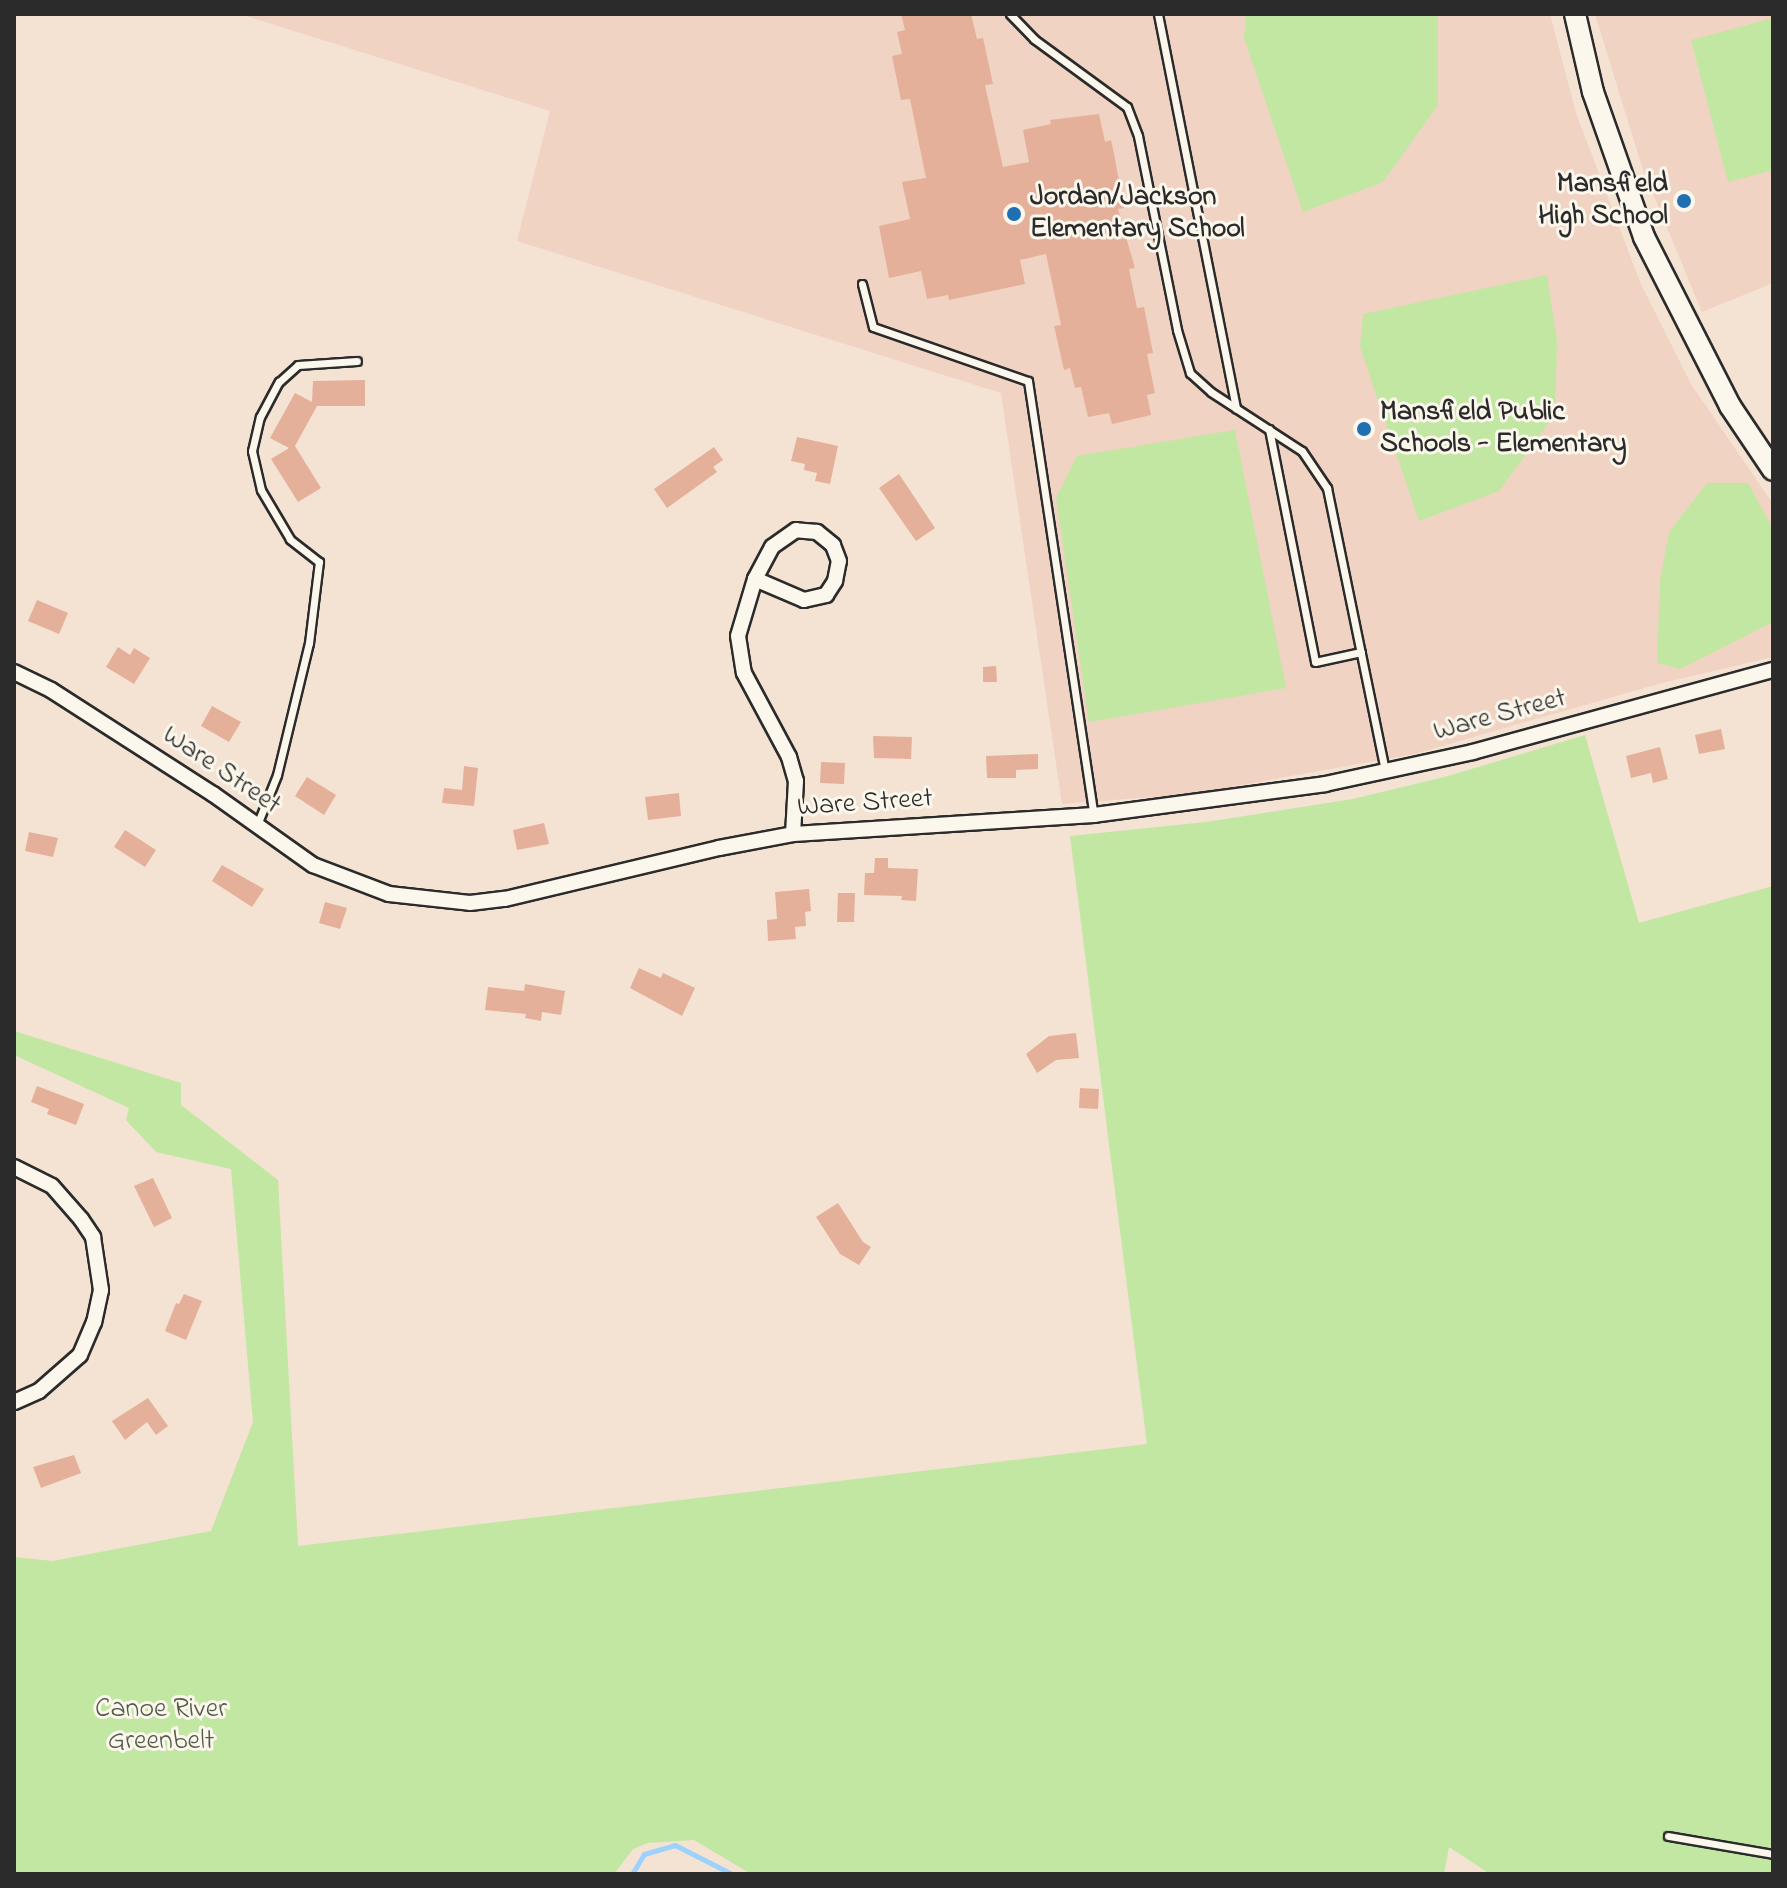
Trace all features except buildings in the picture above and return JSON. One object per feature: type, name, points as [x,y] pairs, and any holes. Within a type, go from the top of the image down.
[{"type":"main road","points":[[1575,14],[1593,92],[1644,237],[1730,406],[1773,470]]},
{"type":"street","points":[[755,579],[804,600],[826,595],[835,581],[839,561],[833,545],[817,532],[796,530],[772,547],[755,579],[738,636],[744,673],[789,757],[796,781],[793,834]]},
{"type":"street","name":"Ware Street","points":[[14,672],[51,690],[313,865],[389,894],[470,903],[532,893],[719,848],[793,834],[1094,815],[1266,793],[1386,773],[1773,670]]},
{"type":"street","points":[[14,1167],[52,1186],[81,1219],[93,1237],[101,1290],[94,1322],[80,1355],[39,1391],[14,1402]]},
{"type":"lane","points":[[1010,14],[1034,39],[1127,107],[1138,136],[1177,330],[1190,373],[1236,408],[1302,451],[1327,488],[1386,773]]},
{"type":"lane","points":[[1158,14],[1236,408]]},
{"type":"lane","points":[[862,284],[873,327],[1028,381],[1094,815]]},
{"type":"lane","points":[[257,825],[277,775],[309,643],[319,562],[290,539],[261,490],[252,451],[260,417],[279,382],[298,365],[357,361]]},
{"type":"lane","points":[[1269,429],[1315,662],[1361,652]]},
{"type":"lane","points":[[1668,1836],[1773,1854]]},
{"type":"shaded area","name":"Mansfield Public Schools - Elementary","points":[[240,14],[1550,14],[1576,113],[1640,282],[1691,384],[1773,504],[1773,657],[1658,684],[1414,754],[1191,794],[1062,804],[1001,393],[517,241],[550,111]]},
{"type":"shaded area","points":[[1595,14],[1773,14],[1773,283],[1702,312],[1643,170]]},
{"type":"green space","points":[[1246,14],[1438,14],[1438,105],[1383,182],[1303,212],[1244,38]]},
{"type":"green space","points":[[1773,18],[1773,170],[1728,182],[1691,40]]},
{"type":"green space","points":[[1547,275],[1557,341],[1555,414],[1499,491],[1419,521],[1360,347],[1363,314]]},
{"type":"green space","points":[[1235,430],[1286,688],[1089,722],[1056,498],[1077,456]]},
{"type":"green space","points":[[1707,483],[1748,483],[1773,529],[1773,622],[1680,669],[1657,663],[1660,581],[1669,532]]},
{"type":"green space","name":"Canoe River Greenbelt","points":[[1585,735],[1639,923],[1773,886],[1773,1874],[1490,1874],[1449,1847],[1444,1874],[751,1874],[694,1840],[648,1843],[633,1849],[614,1874],[14,1874],[14,1557],[53,1561],[211,1531],[253,1422],[231,1169],[156,1152],[126,1120],[129,1108],[14,1055],[14,1031],[181,1083],[181,1105],[278,1180],[298,1546],[1147,1444],[1070,836],[1206,822],[1353,799],[1448,776]]},
{"type":"waterway","points":[[632,1874],[644,1854],[675,1845],[732,1874]]},
{"type":"place","name":"Mansfield High School","points":[[1684,201]]},
{"type":"place","name":"Jordan/Jackson Elementary School","points":[[1014,214]]},
{"type":"place","name":"Mansfield Public Schools - Elementary","points":[[1364,429]]}]
